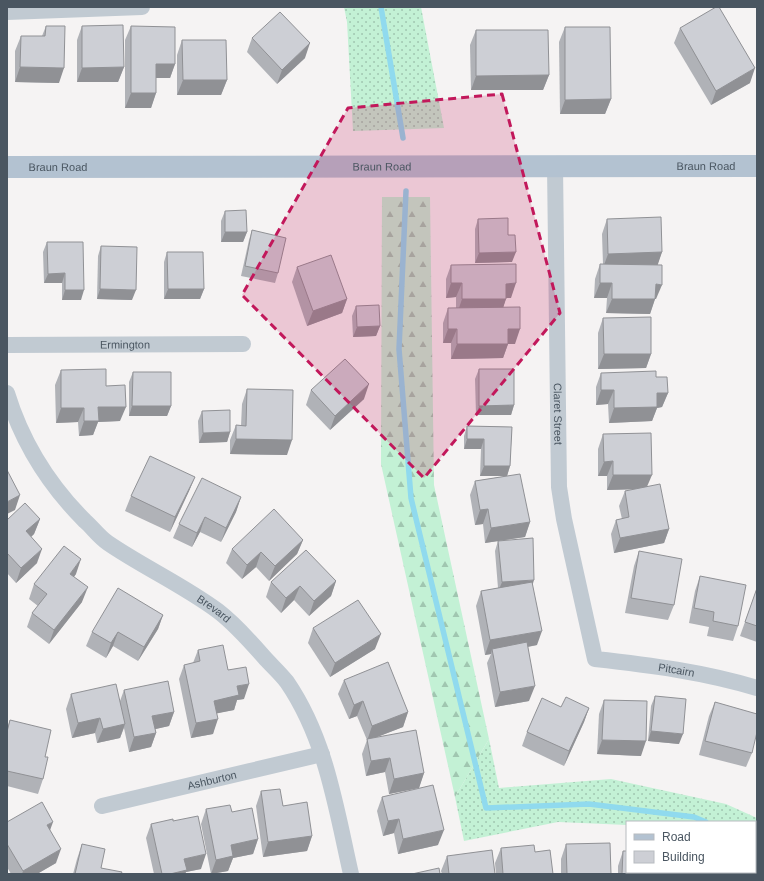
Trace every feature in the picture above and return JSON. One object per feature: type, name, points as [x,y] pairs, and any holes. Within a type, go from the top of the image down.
[{"type":"main road","name":"Braun Road","points":[[7,167],[757,166]]},
{"type":"street","points":[[7,12],[142,7]]},
{"type":"street","name":"Claret Street","points":[[555,166],[559,487],[564,519],[595,658]]},
{"type":"street","name":"Ermington","points":[[7,345],[243,344]]},
{"type":"street","name":"Brevard","points":[[7,394],[14,418],[28,447],[51,481],[74,510],[106,542],[193,594],[219,612],[242,633],[286,681],[302,708],[322,754],[351,874]]},
{"type":"street","name":"Pitcairn","points":[[595,658],[690,671],[721,677],[757,688]]},
{"type":"street","name":"Ashburton","points":[[102,806],[322,754]]},
{"type":"highlighted area","points":[[502,94],[560,313],[424,478],[242,295],[348,108]]},
{"type":"green space","points":[[344,7],[421,7],[444,128],[353,131],[347,22]]},
{"type":"green space","points":[[382,197],[430,197],[434,485],[489,739],[455,797],[381,464]]},
{"type":"green space","points":[[489,739],[499,788],[611,779],[726,804],[757,818],[757,864],[756,821],[626,821],[626,825],[558,822],[464,841],[455,797]]},
{"type":"building","points":[[716,7],[719,7],[755,68],[716,91],[680,28]]},
{"type":"building","points":[[280,12],[310,43],[282,70],[252,38]]},
{"type":"building","points":[[123,25],[124,67],[82,68],[82,26]]},
{"type":"building","points":[[46,26],[65,26],[64,68],[20,67],[21,36],[45,36]]},
{"type":"building","points":[[131,26],[175,27],[175,64],[156,64],[156,93],[131,93]]},
{"type":"building","points":[[565,27],[610,27],[611,99],[565,100]]},
{"type":"building","points":[[476,30],[548,30],[549,75],[476,76]]},
{"type":"building","points":[[182,40],[226,40],[227,80],[183,80]]},
{"type":"building","points":[[246,210],[247,232],[225,232],[225,211]]},
{"type":"building","points":[[661,217],[662,252],[608,254],[607,219]]},
{"type":"building","points":[[508,218],[508,235],[515,235],[516,252],[479,253],[478,219]]},
{"type":"building","points":[[252,230],[286,238],[278,273],[245,266]]},
{"type":"building","points":[[47,242],[83,242],[84,290],[65,290],[65,273],[48,274]]},
{"type":"building","points":[[101,246],[137,247],[136,290],[100,289]]},
{"type":"building","points":[[167,252],[203,252],[204,289],[168,289]]},
{"type":"building","points":[[331,255],[347,299],[313,311],[297,267]]},
{"type":"building","points":[[516,264],[516,283],[506,284],[506,299],[462,299],[462,283],[451,283],[451,265]]},
{"type":"building","points":[[600,264],[662,265],[662,285],[656,284],[655,299],[612,299],[612,283],[600,283]]},
{"type":"building","points":[[379,305],[380,326],[357,327],[356,306]]},
{"type":"building","points":[[520,307],[520,329],[508,329],[508,344],[457,344],[457,329],[448,329],[448,308]]},
{"type":"building","points":[[651,317],[651,354],[604,354],[603,318]]},
{"type":"building","points":[[345,359],[369,384],[335,416],[311,390]]},
{"type":"building","points":[[106,369],[106,386],[125,385],[126,407],[98,407],[99,421],[84,421],[84,408],[61,408],[61,370]]},
{"type":"building","points":[[479,369],[514,369],[514,405],[479,406]]},
{"type":"building","points":[[656,371],[656,377],[667,377],[668,393],[657,393],[657,407],[614,408],[614,390],[601,390],[601,373]]},
{"type":"building","points":[[133,372],[171,372],[171,406],[132,406]]},
{"type":"building","points":[[247,389],[293,390],[292,440],[236,439],[236,425],[246,426]]},
{"type":"building","points":[[230,410],[230,432],[203,433],[202,411]]},
{"type":"building","points":[[467,426],[512,427],[510,466],[484,466],[484,439],[467,439]]},
{"type":"building","points":[[651,433],[652,475],[613,475],[613,461],[604,462],[603,434]]},
{"type":"building","points":[[150,456],[195,477],[175,517],[131,496]]},
{"type":"building","points":[[7,470],[20,495],[7,502]]},
{"type":"building","points":[[520,474],[530,522],[491,528],[488,509],[480,510],[475,481]]},
{"type":"building","points":[[202,478],[241,497],[226,528],[205,517],[197,533],[179,524]]},
{"type":"building","points":[[660,484],[669,529],[620,538],[616,520],[629,517],[625,491]]},
{"type":"building","points":[[25,503],[40,519],[26,531],[42,549],[21,568],[7,553],[7,520]]},
{"type":"building","points":[[274,509],[303,540],[275,566],[261,552],[247,565],[232,549]]},
{"type":"building","points":[[533,538],[534,580],[502,582],[498,541]]},
{"type":"building","points":[[64,546],[81,559],[70,574],[88,587],[54,630],[32,613],[47,594],[34,584]]},
{"type":"building","points":[[306,550],[336,581],[314,601],[300,586],[286,598],[271,582]]},
{"type":"building","points":[[639,551],[682,559],[674,605],[631,598]]},
{"type":"building","points":[[700,576],[746,585],[738,626],[713,621],[714,612],[694,608]]},
{"type":"building","points":[[532,582],[542,631],[490,640],[481,591]]},
{"type":"building","points":[[118,588],[163,615],[144,647],[118,632],[111,643],[92,632]]},
{"type":"building","points":[[757,588],[757,626],[745,622]]},
{"type":"building","points":[[358,600],[381,634],[335,663],[313,628]]},
{"type":"building","points":[[527,642],[535,686],[500,692],[492,649]]},
{"type":"building","points":[[223,645],[228,670],[246,667],[249,684],[237,686],[239,695],[214,701],[218,719],[196,723],[184,665],[200,661],[198,650]]},
{"type":"building","points":[[388,662],[408,712],[372,726],[363,701],[354,705],[344,680]]},
{"type":"building","points":[[168,681],[174,712],[152,716],[156,733],[134,737],[124,690]]},
{"type":"building","points":[[116,684],[125,724],[103,729],[100,718],[78,723],[71,694]]},
{"type":"building","points":[[655,696],[686,699],[683,734],[651,731]]},
{"type":"building","points":[[566,697],[589,708],[569,751],[527,732],[542,698],[561,707]]},
{"type":"building","points":[[604,700],[647,701],[646,741],[602,740]]},
{"type":"building","points":[[715,702],[757,714],[757,732],[752,753],[705,741]]},
{"type":"building","points":[[10,720],[51,730],[45,757],[48,757],[43,779],[7,771],[7,732]]},
{"type":"building","points":[[416,730],[424,773],[394,779],[390,758],[371,761],[367,739]]},
{"type":"building","points":[[433,785],[444,830],[403,839],[399,819],[388,821],[382,797]]},
{"type":"building","points":[[280,789],[283,806],[307,802],[312,836],[268,842],[261,791]]},
{"type":"building","points":[[42,802],[53,822],[47,825],[61,849],[23,871],[7,844],[7,822]]},
{"type":"building","points":[[230,805],[232,812],[252,808],[258,839],[231,845],[233,856],[216,860],[206,809]]},
{"type":"building","points":[[198,816],[206,854],[184,859],[187,870],[170,874],[162,874],[151,824],[173,819],[173,821]]},
{"type":"building","points":[[610,843],[611,874],[567,874],[566,844]]},
{"type":"building","points":[[82,844],[105,849],[101,868],[122,872],[121,874],[75,874]]},
{"type":"building","points":[[534,845],[535,852],[550,850],[553,874],[503,874],[501,848]]},
{"type":"building","points":[[492,850],[495,874],[449,874],[447,856]]},
{"type":"building","points":[[623,851],[626,851],[626,873],[674,873],[674,874],[622,874]]},
{"type":"building","points":[[439,868],[440,874],[412,874]]},
{"type":"waterway","points":[[381,7],[403,138]]},
{"type":"waterway","points":[[406,191],[399,349],[411,498],[486,808],[589,804],[694,817],[704,821]]}]
